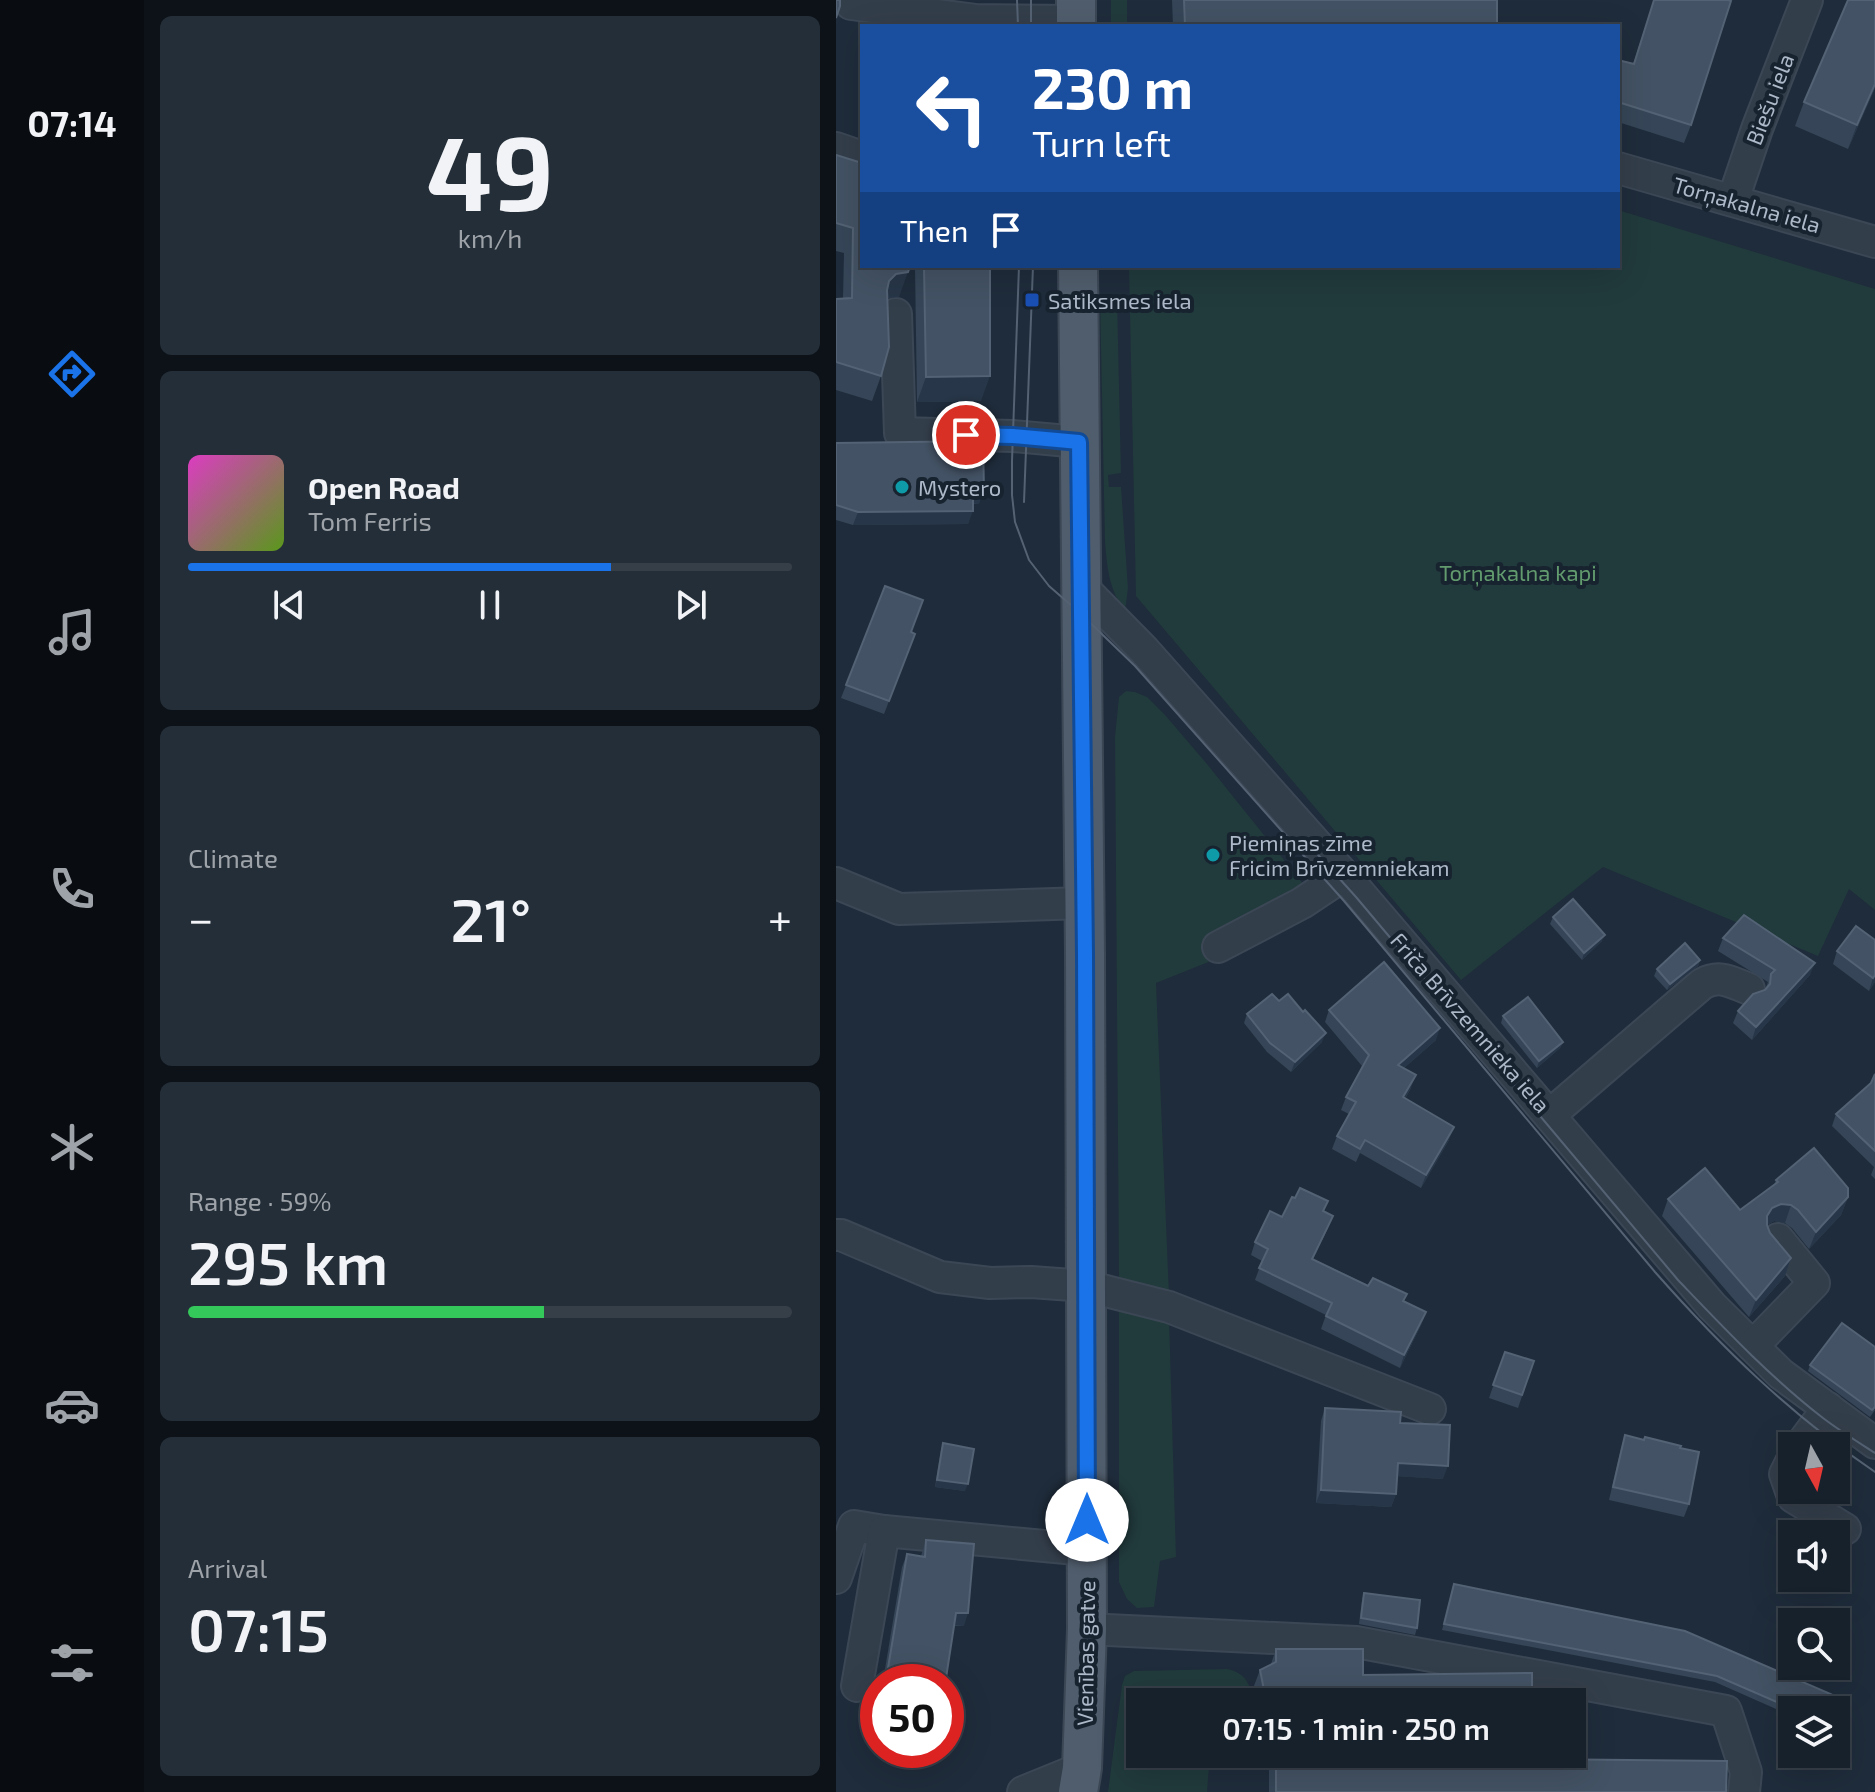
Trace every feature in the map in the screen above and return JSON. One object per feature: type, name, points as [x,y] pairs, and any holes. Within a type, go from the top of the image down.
[{"type":"main road","name":"Vienības gatve","points":[[1078,268],[1087,1550],[1087,1629],[1080,1780]]},
{"type":"street","name":"Biešu iela","points":[[1733,200],[1807,0]]},
{"type":"street","points":[[851,4],[976,20],[1076,16]]},
{"type":"street","points":[[836,148],[860,156]]},
{"type":"street","name":"Torņakalna iela","points":[[1620,169],[1875,242]]},
{"type":"street","points":[[896,314],[900,433],[1013,436],[1079,442]]},
{"type":"street","name":"Friča Brīvzemnieka iela","points":[[1080,585],[1144,650],[1344,875],[1712,1306],[1781,1374],[1872,1435]]},
{"type":"street","points":[[1218,947],[1302,903],[1344,875]]},
{"type":"street","points":[[836,883],[899,909],[1084,903]]},
{"type":"street","points":[[1549,1113],[1702,984],[1719,978],[1749,989]]},
{"type":"street","points":[[836,1235],[940,1277],[990,1283],[1086,1286],[1169,1307],[1430,1409]]},
{"type":"street","points":[[1753,1346],[1814,1283],[1778,1239]]},
{"type":"street","points":[[1810,1432],[1828,1408]]},
{"type":"street","points":[[1804,1504],[1830,1520]]},
{"type":"street","points":[[836,1578],[854,1526],[1087,1550]]},
{"type":"street","points":[[857,1686],[884,1531]]},
{"type":"street","points":[[1087,1629],[1356,1642],[1726,1711],[1746,1772],[1744,1792]]},
{"type":"street","points":[[1023,1792],[1080,1780]]},
{"type":"green space","points":[[1111,0],[1127,0],[1127,24],[1111,24]]},
{"type":"green space","name":"Torņakalna kapi","points":[[1620,211],[1875,289],[1875,910],[1849,889],[1818,956],[1603,867],[1461,980],[1136,596],[1129,268],[1620,268]]},
{"type":"green space","points":[[1117,297],[1121,473],[1108,475],[1109,487],[1121,487],[1128,588],[1125,611],[1112,587],[1105,542],[1100,299]]},
{"type":"green space","points":[[1126,691],[1147,697],[1165,715],[1304,885],[1221,957],[1156,983],[1169,1295],[1119,1278],[1115,737],[1119,697]]},
{"type":"green space","points":[[1119,1308],[1169,1316],[1176,1557],[1160,1561],[1154,1607],[1137,1608],[1127,1599],[1119,1582]]},
{"type":"green space","points":[[1227,1669],[1239,1673],[1246,1680],[1250,1688],[1126,1688],[1126,1768],[1209,1768],[1207,1792],[1108,1792],[1122,1685],[1125,1676],[1134,1671]]},
{"type":"building","points":[[836,0],[840,0],[840,6],[836,18]]},
{"type":"building","points":[[1184,0],[1497,0],[1497,24],[1185,24]]},
{"type":"building","points":[[1654,0],[1731,1],[1691,125],[1620,103],[1620,60],[1634,64]]},
{"type":"building","points":[[1848,0],[1875,0],[1875,84],[1857,125],[1804,102]]},
{"type":"building","points":[[836,155],[860,162],[860,268],[909,268],[908,272],[896,274],[889,281],[889,347],[881,376],[836,362],[836,299],[852,298],[853,228],[836,223]]},
{"type":"building","points":[[924,268],[990,268],[990,376],[926,377]]},
{"type":"building","points":[[983,441],[984,491],[973,491],[973,511],[858,512],[836,505],[836,443]]},
{"type":"building","points":[[885,586],[923,600],[911,632],[915,634],[889,701],[846,685]]},
{"type":"building","points":[[1573,899],[1605,935],[1584,953],[1553,917]]},
{"type":"building","points":[[1744,915],[1815,963],[1756,1027],[1738,1011],[1753,994],[1765,990],[1775,970],[1723,938]]},
{"type":"building","points":[[1856,926],[1875,940],[1873,978],[1837,951]]},
{"type":"building","points":[[1685,943],[1700,960],[1670,984],[1657,969]]},
{"type":"building","points":[[1384,962],[1440,1028],[1398,1065],[1416,1075],[1403,1097],[1454,1127],[1426,1175],[1365,1140],[1360,1149],[1337,1136],[1356,1102],[1346,1097],[1369,1055],[1329,1010]]},
{"type":"building","points":[[1272,994],[1279,1001],[1288,994],[1326,1033],[1295,1062],[1270,1043],[1247,1014]]},
{"type":"building","points":[[1528,997],[1563,1042],[1539,1061],[1503,1016]]},
{"type":"building","points":[[1875,1074],[1875,1151],[1836,1114],[1871,1083]]},
{"type":"building","points":[[1814,1148],[1848,1188],[1848,1197],[1816,1232],[1791,1205],[1781,1204],[1772,1208],[1767,1216],[1770,1233],[1791,1258],[1756,1300],[1668,1199],[1705,1168],[1740,1210],[1778,1182],[1776,1180]]},
{"type":"building","points":[[1300,1188],[1328,1201],[1323,1211],[1333,1216],[1312,1259],[1368,1286],[1373,1278],[1407,1294],[1403,1301],[1426,1312],[1404,1355],[1326,1316],[1332,1303],[1259,1268],[1268,1249],[1255,1242],[1270,1211],[1282,1217]]},
{"type":"building","points":[[1842,1323],[1875,1347],[1875,1407],[1872,1410],[1810,1365]]},
{"type":"building","points":[[1505,1352],[1534,1361],[1522,1395],[1493,1385]]},
{"type":"building","points":[[1325,1408],[1401,1412],[1400,1423],[1450,1425],[1448,1466],[1398,1463],[1396,1494],[1321,1490]]},
{"type":"building","points":[[1625,1435],[1644,1440],[1645,1437],[1699,1452],[1689,1504],[1613,1487]]},
{"type":"building","points":[[943,1443],[974,1449],[968,1484],[937,1480]]},
{"type":"building","points":[[926,1540],[974,1544],[968,1613],[956,1613],[948,1664],[889,1664],[907,1554],[925,1557]]},
{"type":"building","points":[[1454,1584],[1685,1631],[1778,1671],[1778,1680],[1798,1680],[1835,1696],[1778,1696],[1778,1703],[1717,1676],[1444,1624]]},
{"type":"building","points":[[1364,1593],[1420,1600],[1417,1628],[1361,1618]]},
{"type":"building","points":[[1276,1649],[1363,1649],[1363,1675],[1532,1673],[1532,1688],[1264,1688],[1260,1670],[1276,1662]]},
{"type":"building","points":[[1586,1760],[1727,1761],[1726,1792],[1276,1792],[1276,1768],[1586,1768]]},
{"type":"tram line","points":[[1017,0],[1018,24]]},
{"type":"tram line","points":[[1031,0],[1031,24]]},
{"type":"tram line","points":[[1019,268],[1012,495],[1015,522],[1029,560],[1049,586],[1135,666],[1344,901],[1680,1300],[1786,1404],[1875,1472]]},
{"type":"tram line","points":[[1024,502],[1033,268]]},
{"type":"tram line","points":[[1311,847],[1678,1280],[1784,1386],[1829,1423],[1875,1453]]},
{"type":"place","name":"Satiksmes iela","points":[[1032,300]]},
{"type":"place","name":"Mystero","points":[[902,487]]},
{"type":"place","name":"Piemiņas zīme Fricim Brīvzemniekam","points":[[1213,855]]},
{"type":"route","points":[[966,435],[1079,442],[1087,1520]]}]
